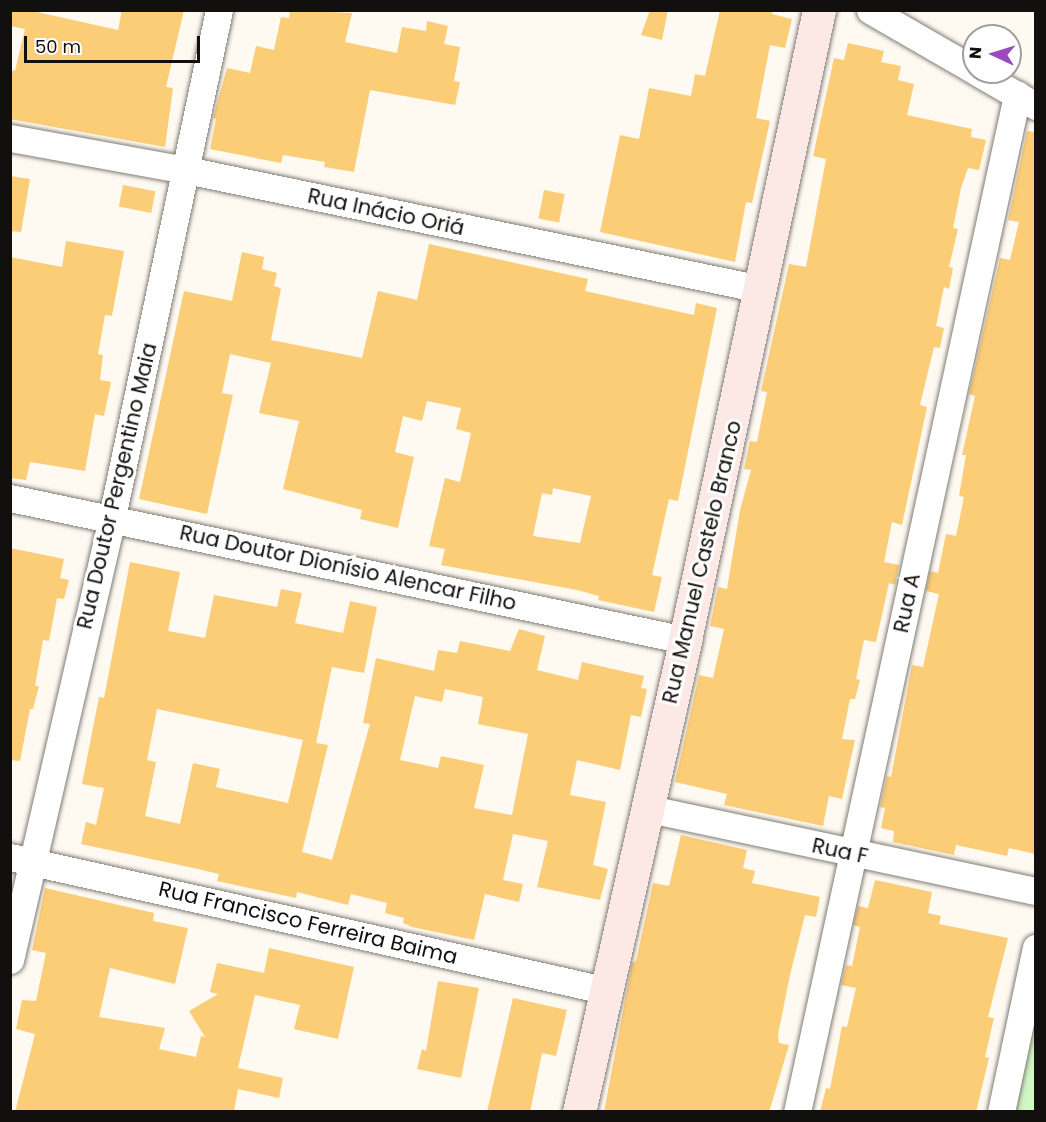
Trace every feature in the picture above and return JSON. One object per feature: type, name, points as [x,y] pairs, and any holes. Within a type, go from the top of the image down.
[{"type":"street","name":"Rua Doutor Pergentino Maia","points":[[10,960],[21,859],[112,517],[219,10]]},
{"type":"street","name":"Rua Manuel Castelo Branco","points":[[579,1112],[604,990],[685,640],[819,10]]},
{"type":"street","points":[[870,10],[962,63]]},
{"type":"street","points":[[997,84],[1026,101]]},
{"type":"street","name":"Rua A","points":[[797,1112],[1026,101]]},
{"type":"street","name":"Rua Inácio Oriá","points":[[10,138],[186,170],[761,289]]},
{"type":"street","name":"Rua Doutor Dionísio Alencar Filho","points":[[10,498],[112,517],[685,640]]},
{"type":"street","name":"Rua F","points":[[645,808],[854,855],[1035,891]]},
{"type":"street","name":"Rua Francisco Ferreira Baima","points":[[21,859],[604,990]]},
{"type":"street","points":[[1001,1112],[1035,948]]},
{"type":"green space","points":[[1035,975],[1035,1111],[1006,1111]]},
{"type":"building","points":[[10,10],[28,10],[118,30],[122,10],[184,10],[166,87],[173,88],[165,147],[10,119],[10,70],[15,71],[25,29],[10,26]]},
{"type":"building","points":[[290,10],[352,13],[345,42],[397,53],[402,27],[426,31],[427,21],[448,26],[444,44],[460,47],[454,81],[460,82],[455,105],[370,90],[354,172],[324,167],[325,162],[283,155],[281,163],[210,149],[216,119],[213,118],[227,68],[250,73],[256,46],[274,50],[281,17],[289,18]]},
{"type":"building","points":[[650,10],[668,10],[662,40],[641,35]]},
{"type":"building","points":[[720,10],[772,10],[772,14],[792,19],[785,48],[770,45],[756,118],[770,121],[752,203],[746,202],[735,262],[600,232],[620,135],[639,139],[649,88],[691,96],[695,74],[705,76]]},
{"type":"building","points":[[848,43],[884,51],[881,62],[901,66],[898,80],[914,84],[907,115],[972,129],[971,137],[986,140],[979,170],[968,168],[961,188],[953,228],[958,229],[949,267],[953,268],[949,289],[944,287],[936,326],[944,328],[940,348],[934,347],[920,405],[927,407],[902,525],[892,522],[884,562],[899,565],[895,585],[889,583],[876,642],[864,640],[856,679],[860,680],[855,699],[850,699],[842,739],[855,740],[842,799],[829,796],[823,826],[724,805],[727,794],[675,782],[699,675],[713,678],[724,629],[710,626],[718,587],[727,589],[740,510],[751,470],[744,469],[750,441],[757,442],[767,392],[761,391],[789,264],[806,267],[826,159],[813,156],[834,58],[844,60]]},
{"type":"building","points":[[1027,131],[1035,132],[1035,854],[1009,848],[1007,856],[956,845],[954,855],[893,842],[894,831],[881,828],[885,808],[880,807],[887,776],[891,777],[912,665],[923,667],[939,594],[926,591],[930,571],[938,573],[946,534],[956,536],[964,497],[959,496],[966,455],[962,455],[975,396],[969,394],[1000,258],[1010,260],[1019,222],[1008,220]]},
{"type":"building","points":[[10,176],[30,179],[21,232],[10,231]]},
{"type":"building","points":[[123,185],[155,191],[151,213],[119,207]]},
{"type":"building","points":[[544,190],[565,194],[559,222],[538,218]]},
{"type":"building","points":[[66,241],[124,251],[112,316],[105,315],[98,354],[103,355],[100,380],[111,382],[104,416],[95,414],[85,471],[30,462],[26,480],[10,478],[10,257],[62,267]]},
{"type":"building","points":[[429,244],[588,279],[585,291],[694,315],[696,303],[717,308],[678,501],[669,499],[652,575],[662,577],[654,612],[598,600],[599,596],[577,590],[441,565],[445,549],[429,546],[445,478],[460,482],[471,433],[456,429],[461,408],[427,401],[422,421],[403,416],[395,452],[414,457],[398,528],[360,519],[362,510],[283,489],[299,421],[259,413],[271,363],[230,354],[222,393],[233,395],[207,514],[139,499],[184,291],[232,301],[242,252],[264,257],[262,269],[277,273],[274,286],[281,288],[271,340],[362,358],[378,291],[417,300]],"holes":[[[553,488],[591,496],[580,543],[533,536],[542,493],[552,495]]]},
{"type":"building","points":[[10,548],[64,559],[60,578],[69,580],[64,599],[57,598],[49,641],[43,640],[35,686],[39,686],[33,709],[30,709],[20,761],[10,760]]},
{"type":"building","points":[[130,562],[180,572],[168,631],[205,638],[214,595],[277,607],[281,589],[302,593],[295,623],[343,633],[350,601],[377,607],[364,673],[332,667],[316,743],[328,745],[302,852],[332,860],[370,724],[363,723],[376,658],[434,671],[438,650],[457,653],[460,641],[510,651],[519,629],[545,636],[537,670],[578,680],[582,662],[644,676],[641,688],[647,689],[641,717],[631,715],[620,770],[577,760],[570,795],[606,802],[593,865],[608,869],[600,900],[537,887],[548,841],[513,834],[503,880],[523,884],[519,902],[485,894],[474,940],[412,927],[403,923],[404,918],[385,913],[387,903],[351,894],[348,905],[297,892],[296,898],[217,881],[219,874],[81,844],[86,822],[96,825],[104,788],[82,784],[99,697],[104,698]],"holes":[[[445,689],[483,697],[478,724],[528,734],[512,815],[474,808],[484,765],[441,756],[438,768],[400,760],[415,696],[442,702]],[[157,709],[303,740],[288,803],[216,787],[220,769],[193,763],[180,824],[145,816],[156,762],[147,760]]]},
{"type":"building","points":[[681,835],[747,850],[743,868],[755,871],[752,883],[820,897],[816,917],[805,915],[790,975],[778,1035],[779,1043],[789,1045],[769,1112],[604,1112],[632,963],[636,961],[653,883],[669,886]]},
{"type":"building","points":[[875,880],[932,892],[928,913],[941,916],[939,924],[1008,938],[988,1017],[994,1018],[985,1057],[989,1058],[976,1112],[820,1112],[826,1088],[830,1089],[842,1026],[847,1027],[856,988],[841,985],[846,965],[852,966],[860,927],[853,925],[858,906],[868,908]]},
{"type":"building","points":[[45,888],[154,913],[153,921],[188,928],[175,984],[110,968],[99,1017],[165,1028],[159,1049],[196,1057],[201,1036],[205,1037],[189,1011],[218,994],[210,992],[217,963],[264,973],[269,948],[354,967],[338,1039],[294,1029],[300,1005],[255,995],[238,1068],[283,1078],[279,1098],[238,1089],[234,1112],[15,1112],[35,1034],[16,1029],[22,1000],[36,1001],[46,953],[32,950]]},
{"type":"building","points":[[438,981],[479,988],[461,1078],[417,1069],[422,1049],[426,1051]]},
{"type":"building","points":[[513,998],[567,1010],[556,1056],[542,1053],[530,1112],[487,1112]]}]
